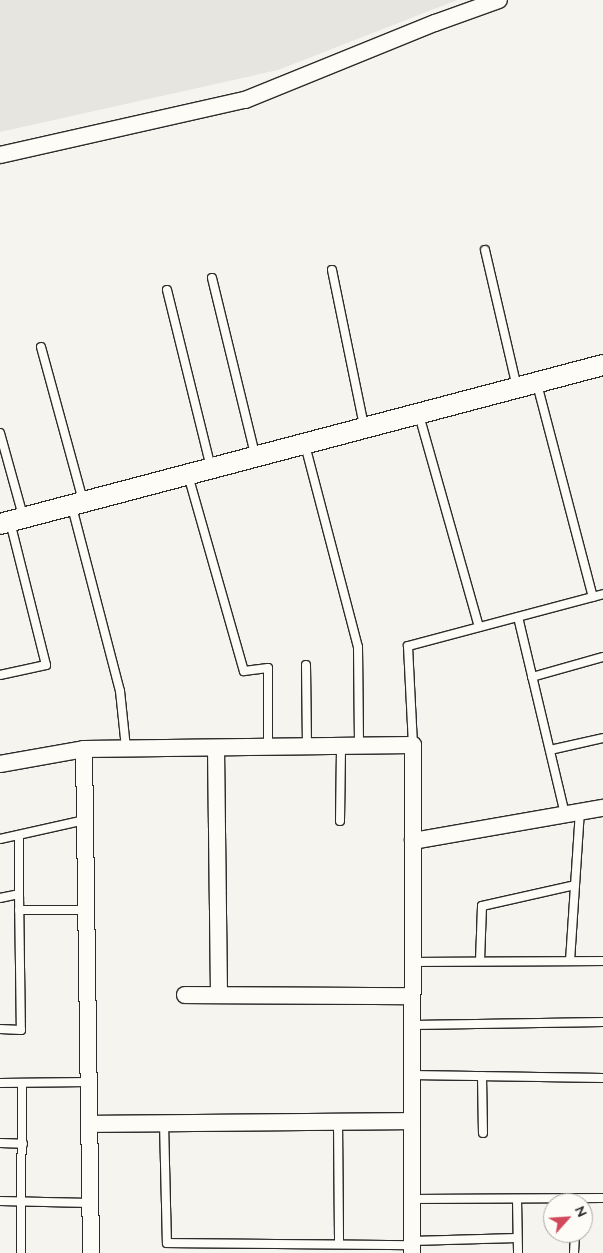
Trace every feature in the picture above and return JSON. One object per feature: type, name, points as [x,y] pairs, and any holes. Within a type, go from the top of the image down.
[{"type":"street","points":[[0,155],[245,100],[435,23],[499,0]]},
{"type":"street","points":[[11,521],[603,365]]},
{"type":"street","points":[[0,764],[84,749],[412,745],[412,1246]]},
{"type":"street","points":[[216,748],[219,995]]},
{"type":"street","points":[[84,749],[91,1253]]},
{"type":"street","points":[[413,841],[603,808]]},
{"type":"street","points":[[186,995],[412,996]]},
{"type":"street","points":[[89,1124],[412,1121]]},
{"type":"lane","points":[[485,250],[517,388]]},
{"type":"lane","points":[[332,270],[365,428]]},
{"type":"lane","points":[[212,278],[256,457]]},
{"type":"lane","points":[[167,290],[212,469]]},
{"type":"lane","points":[[41,347],[120,691],[126,748]]},
{"type":"lane","points":[[536,382],[593,597]]},
{"type":"lane","points":[[419,414],[479,627]]},
{"type":"lane","points":[[0,434],[11,521],[46,665],[0,675]]},
{"type":"lane","points":[[305,444],[358,647],[359,746]]},
{"type":"lane","points":[[188,475],[244,671],[268,668],[268,747]]},
{"type":"lane","points":[[412,745],[408,646],[603,594]]},
{"type":"lane","points":[[518,617],[550,750],[573,814],[575,885],[570,961]]},
{"type":"lane","points":[[532,677],[603,657]]},
{"type":"lane","points":[[306,665],[308,747]]},
{"type":"lane","points":[[550,750],[603,738]]},
{"type":"lane","points":[[340,821],[341,746]]},
{"type":"lane","points":[[0,839],[86,820]]},
{"type":"lane","points":[[0,1029],[21,1030],[19,835]]},
{"type":"lane","points":[[480,961],[482,906],[575,885]]},
{"type":"lane","points":[[0,898],[19,894]]},
{"type":"lane","points":[[19,910],[86,910]]},
{"type":"lane","points":[[412,962],[603,961]]},
{"type":"lane","points":[[412,1025],[603,1022]]},
{"type":"lane","points":[[412,1075],[603,1078]]},
{"type":"lane","points":[[482,1076],[482,1133]]},
{"type":"lane","points":[[0,1083],[89,1082]]},
{"type":"lane","points":[[21,1253],[23,1202],[22,1083]]},
{"type":"lane","points":[[338,1122],[338,1244]]},
{"type":"lane","points":[[164,1123],[167,1243],[412,1246],[517,1238]]},
{"type":"lane","points":[[0,1143],[23,1144]]},
{"type":"lane","points":[[517,1198],[518,1253]]},
{"type":"lane","points":[[412,1199],[543,1199]]},
{"type":"lane","points":[[0,1201],[90,1203]]},
{"type":"shaded area","points":[[0,0],[457,0],[278,70],[0,132]]}]
